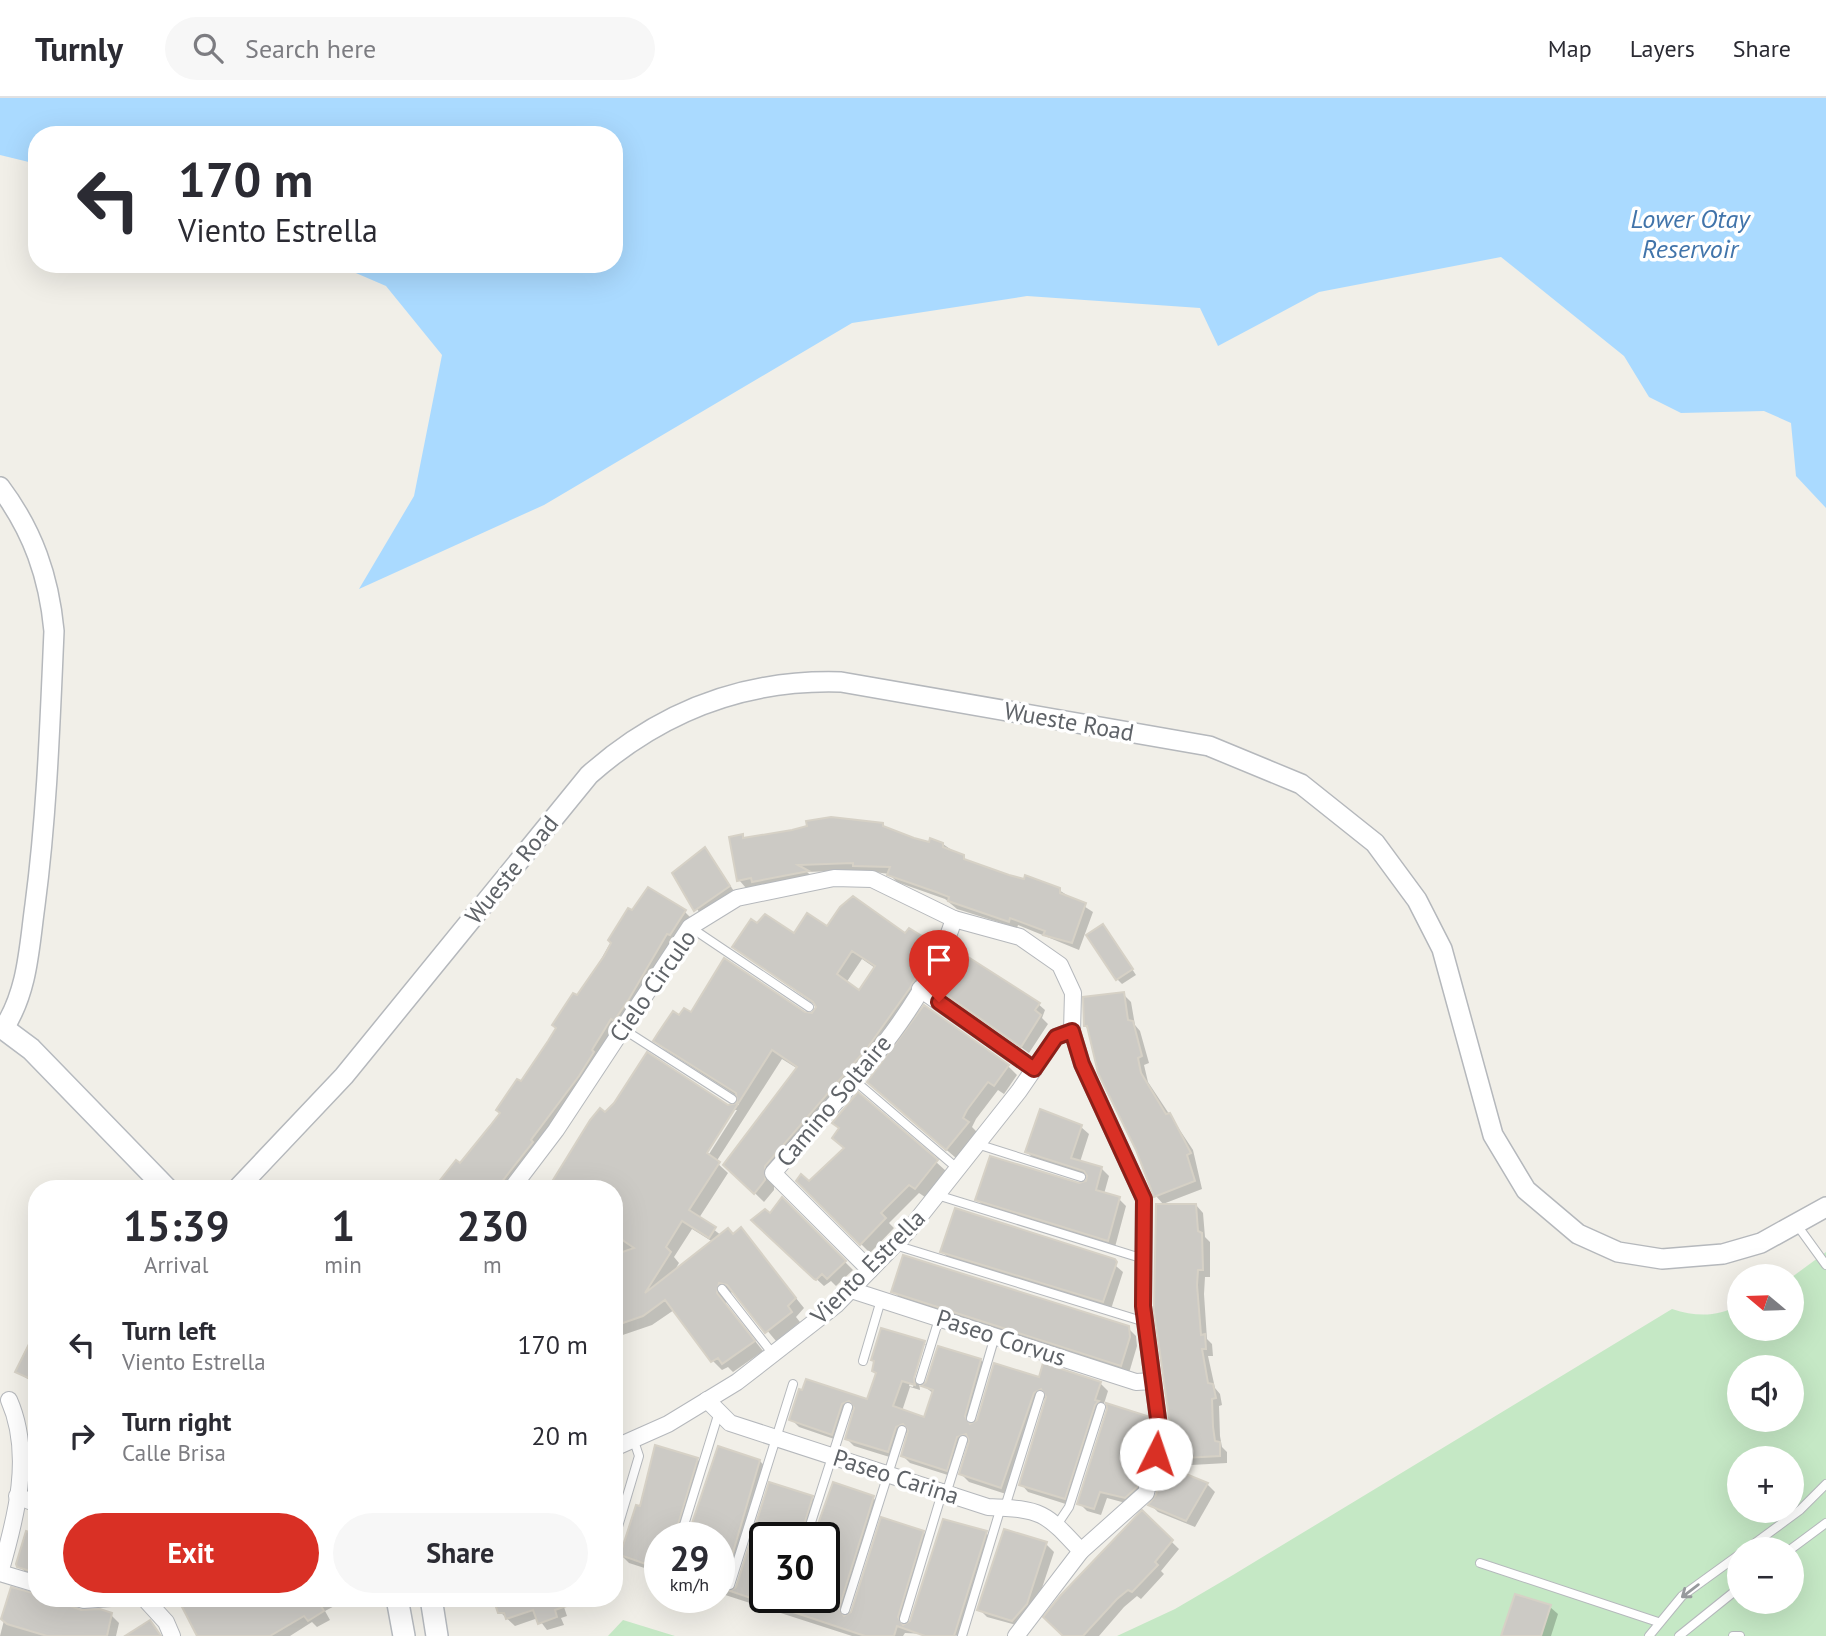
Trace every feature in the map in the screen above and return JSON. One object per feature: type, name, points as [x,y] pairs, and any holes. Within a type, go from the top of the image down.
[{"type":"main road","points":[[2,1027],[31,1049],[158,1180]]},
{"type":"main road","points":[[399,1607],[404,1636]]},
{"type":"main road","points":[[433,1607],[438,1636]]},
{"type":"street","points":[[0,487],[16,509],[39,555],[52,606],[54,631],[46,818],[29,960],[18,1004],[2,1027]]},
{"type":"street","name":"Wueste Road","points":[[246,1180],[344,1076],[589,775],[614,752],[676,715],[742,689],[810,681],[841,682],[1209,746],[1301,784],[1375,843],[1416,900],[1442,949],[1493,1135],[1526,1190],[1578,1234],[1618,1252],[1662,1259],[1723,1254],[1761,1243],[1824,1213]]},
{"type":"street","name":"Cielo Circulo","points":[[518,1180],[556,1130],[690,927],[737,898],[834,878],[872,879],[954,919],[1020,937],[1060,965],[1073,993],[1072,1031],[1082,1064],[1144,1199],[1145,1322],[1160,1434],[1146,1493],[1081,1551],[1016,1636]]},
{"type":"street","name":"Camino Soltaire","points":[[870,1270],[773,1173],[884,1046],[946,946],[954,919]]},
{"type":"street","points":[[919,989],[1034,1069]]},
{"type":"street","name":"Viento Estrella","points":[[623,1444],[707,1400],[773,1354],[850,1290],[895,1245],[937,1195],[1056,1037],[1072,1031]]},
{"type":"street","name":"Paseo Corvus","points":[[850,1290],[1136,1382],[1153,1381]]},
{"type":"street","points":[[9,1400],[18,1420],[20,1477],[14,1525],[0,1573],[28,1581]]},
{"type":"street","name":"Paseo Carina","points":[[707,1400],[730,1423],[988,1507],[1022,1508],[1050,1517],[1081,1551]]},
{"type":"street","points":[[17,1496],[28,1500]]},
{"type":"street","points":[[152,1607],[166,1622],[172,1636]]},
{"type":"lane","points":[[690,927],[809,1007]]},
{"type":"lane","points":[[622,1029],[732,1099]]},
{"type":"lane","points":[[854,1080],[958,1168]]},
{"type":"lane","points":[[977,1144],[1080,1177]]},
{"type":"lane","points":[[937,1195],[1144,1258]]},
{"type":"lane","points":[[1797,1225],[1826,1265]]},
{"type":"lane","points":[[895,1245],[1145,1322]]},
{"type":"lane","points":[[722,1289],[773,1354]]},
{"type":"lane","points":[[863,1361],[881,1300]]},
{"type":"lane","points":[[920,1380],[939,1318]]},
{"type":"lane","points":[[971,1418],[995,1336]]},
{"type":"lane","points":[[735,1569],[793,1384]]},
{"type":"lane","points":[[962,1636],[1040,1395]]},
{"type":"lane","points":[[811,1522],[848,1407]]},
{"type":"lane","points":[[1057,1525],[1069,1507],[1101,1407]]},
{"type":"lane","points":[[685,1522],[719,1412]]},
{"type":"lane","points":[[845,1610],[902,1430]]},
{"type":"lane","points":[[623,1510],[639,1456],[634,1440]]},
{"type":"lane","points":[[904,1619],[963,1440]]},
{"type":"lane","points":[[1763,1537],[1800,1510],[1826,1484]]},
{"type":"lane","points":[[1804,1539],[1826,1523]]},
{"type":"lane","points":[[1480,1563],[1658,1622]]},
{"type":"lane","points":[[1649,1636],[1682,1596],[1727,1563]]},
{"type":"lane","points":[[1679,1636],[1727,1597]]},
{"type":"lane","points":[[1734,1636],[1740,1636]]},
{"type":"green space","points":[[1826,1252],[1826,1636],[1117,1636],[1175,1609],[1233,1575],[1672,1309],[1707,1314],[1727,1310],[1727,1341],[1804,1341],[1804,1268]]},
{"type":"green space","points":[[623,1620],[675,1636],[608,1636]]},
{"type":"water","name":"Lower Otay Reservoir","points":[[0,98],[1826,98],[1826,508],[1796,476],[1791,423],[1764,411],[1681,413],[1649,397],[1624,356],[1501,257],[1319,292],[1218,346],[1200,308],[1027,296],[852,323],[544,505],[359,589],[414,496],[442,355],[386,286],[356,273],[623,273],[623,126],[28,126],[28,162],[0,155]]},
{"type":"building","points":[[831,817],[883,823],[883,826],[914,838],[929,842],[930,838],[943,843],[943,847],[964,855],[964,859],[1024,879],[1025,875],[1060,888],[1060,893],[1086,903],[1072,943],[1043,935],[1045,931],[1010,918],[1009,922],[948,901],[949,897],[887,875],[890,867],[853,866],[853,863],[798,865],[809,871],[752,882],[751,878],[737,881],[729,837],[743,834],[743,838],[792,830],[807,826],[806,821]]},
{"type":"building","points":[[705,847],[730,886],[694,911],[672,873]]},
{"type":"building","points":[[648,887],[686,910],[670,935],[667,934],[614,1021],[611,1019],[579,1076],[503,1180],[440,1180],[456,1160],[460,1163],[500,1113],[496,1110],[517,1079],[521,1081],[548,1041],[556,1028],[552,1025],[573,993],[577,995],[604,956],[611,943],[608,940],[628,908],[632,910]]},
{"type":"building","points":[[853,896],[905,933],[909,928],[933,943],[910,988],[868,1047],[765,1166],[765,1180],[754,1194],[723,1165],[797,1067],[772,1050],[707,1153],[720,1162],[689,1210],[716,1227],[709,1238],[682,1221],[666,1247],[671,1252],[645,1293],[728,1228],[733,1234],[741,1227],[796,1298],[788,1306],[792,1312],[765,1333],[727,1285],[719,1283],[717,1293],[755,1341],[722,1364],[718,1358],[711,1362],[665,1300],[643,1316],[623,1323],[623,1252],[634,1248],[623,1240],[623,1180],[553,1180],[590,1120],[600,1108],[605,1112],[614,1103],[647,1052],[728,1105],[737,1103],[736,1093],[653,1041],[673,1011],[679,1015],[684,1008],[691,1012],[724,958],[805,1012],[812,1013],[816,1007],[813,1002],[732,947],[751,919],[757,923],[765,914],[794,933],[807,913],[827,926],[840,907]],"holes":[[[852,951],[875,966],[859,990],[837,974]]]},
{"type":"building","points":[[1103,924],[1133,969],[1116,980],[1086,935]]},
{"type":"building","points":[[965,955],[1040,1003],[1035,1010],[1041,1015],[1021,1047],[935,987],[951,956],[960,962]]},
{"type":"building","points":[[1124,992],[1128,1020],[1133,1021],[1142,1056],[1138,1058],[1141,1073],[1166,1114],[1170,1113],[1191,1153],[1187,1155],[1195,1181],[1154,1197],[1136,1150],[1098,1073],[1087,1026],[1084,1026],[1083,997]]},
{"type":"building","points":[[924,1005],[1009,1065],[994,1086],[988,1082],[967,1110],[963,1118],[969,1122],[946,1150],[867,1082]]},
{"type":"building","points":[[858,1092],[938,1160],[915,1189],[909,1185],[881,1213],[886,1218],[860,1245],[796,1181],[801,1174],[809,1181],[844,1148],[832,1138],[839,1128],[832,1123]]},
{"type":"building","points":[[1040,1109],[1082,1125],[1071,1158],[1102,1167],[1096,1190],[1120,1197],[1108,1241],[975,1200],[990,1156],[1079,1183],[1086,1181],[1084,1171],[1025,1152]]},
{"type":"building","points":[[782,1197],[846,1261],[827,1279],[822,1274],[814,1279],[751,1220],[765,1209],[770,1213]]},
{"type":"building","points":[[1156,1204],[1196,1204],[1198,1231],[1202,1233],[1203,1270],[1198,1270],[1197,1285],[1201,1335],[1205,1334],[1206,1349],[1202,1349],[1208,1383],[1213,1384],[1216,1398],[1212,1399],[1213,1427],[1215,1441],[1220,1442],[1220,1456],[1165,1459],[1170,1424],[1154,1311]]},
{"type":"building","points":[[955,1208],[1115,1259],[1117,1262],[1103,1302],[940,1252]]},
{"type":"building","points":[[903,1255],[1129,1326],[1130,1337],[1121,1366],[891,1292]]},
{"type":"building","points":[[881,1328],[925,1341],[914,1378],[915,1385],[902,1381],[893,1406],[924,1417],[933,1390],[921,1386],[926,1382],[938,1346],[981,1359],[965,1416],[970,1424],[977,1420],[994,1363],[1039,1377],[1043,1363],[1101,1382],[1095,1400],[1099,1401],[1095,1405],[1065,1499],[1019,1485],[1046,1397],[1041,1389],[1034,1393],[1001,1488],[959,1474],[969,1441],[966,1434],[957,1437],[947,1471],[901,1456],[908,1431],[903,1424],[896,1427],[888,1452],[845,1439],[854,1408],[849,1401],[842,1404],[832,1435],[789,1420],[799,1389],[802,1390],[806,1379],[867,1399],[876,1373],[872,1371],[874,1361],[871,1360]]},
{"type":"building","points":[[28,1346],[28,1378],[15,1372]]},
{"type":"building","points":[[1106,1403],[1147,1416],[1149,1433],[1137,1487],[1125,1498],[1100,1492],[1094,1509],[1077,1504],[1107,1409]]},
{"type":"building","points":[[655,1445],[698,1458],[679,1522],[644,1522],[644,1563],[623,1556],[623,1546],[636,1505],[640,1506]]},
{"type":"building","points":[[718,1446],[760,1460],[735,1545],[735,1522],[692,1522]]},
{"type":"building","points":[[1164,1465],[1208,1483],[1186,1521],[1148,1505],[1156,1495]]},
{"type":"building","points":[[769,1482],[813,1496],[805,1522],[756,1522]]},
{"type":"building","points":[[833,1482],[874,1496],[840,1605],[840,1522],[819,1522]]},
{"type":"building","points":[[1142,1510],[1173,1540],[1155,1562],[1158,1565],[1132,1592],[1128,1590],[1117,1599],[1083,1636],[1063,1636],[1043,1617]]},
{"type":"building","points":[[881,1517],[924,1531],[898,1617],[903,1625],[910,1621],[943,1519],[987,1531],[954,1636],[925,1636],[897,1626],[894,1636],[865,1636],[796,1613],[840,1613],[840,1610],[844,1616],[851,1612]]},
{"type":"building","points":[[1004,1529],[1047,1542],[1027,1604],[1012,1621],[977,1610]]},
{"type":"building","points":[[26,1531],[28,1570],[17,1567]]},
{"type":"building","points":[[749,1546],[749,1597],[735,1593]]},
{"type":"building","points":[[11,1587],[28,1592],[28,1607],[73,1607],[81,1610],[100,1609],[112,1613],[107,1636],[47,1636],[7,1624],[1,1619]]},
{"type":"building","points":[[1515,1594],[1551,1605],[1541,1636],[1501,1636]]},
{"type":"building","points":[[182,1607],[322,1607],[324,1611],[308,1621],[304,1616],[270,1636],[197,1636]]},
{"type":"building","points":[[496,1607],[564,1607],[555,1610],[557,1617],[538,1624],[533,1610],[506,1619],[504,1613],[498,1613]]},
{"type":"building","points":[[150,1620],[161,1636],[125,1636]]},
{"type":"route","points":[[939,1002],[1034,1069],[1056,1037],[1072,1031],[1082,1064],[1144,1199],[1143,1306],[1160,1434],[1156,1454]]}]
